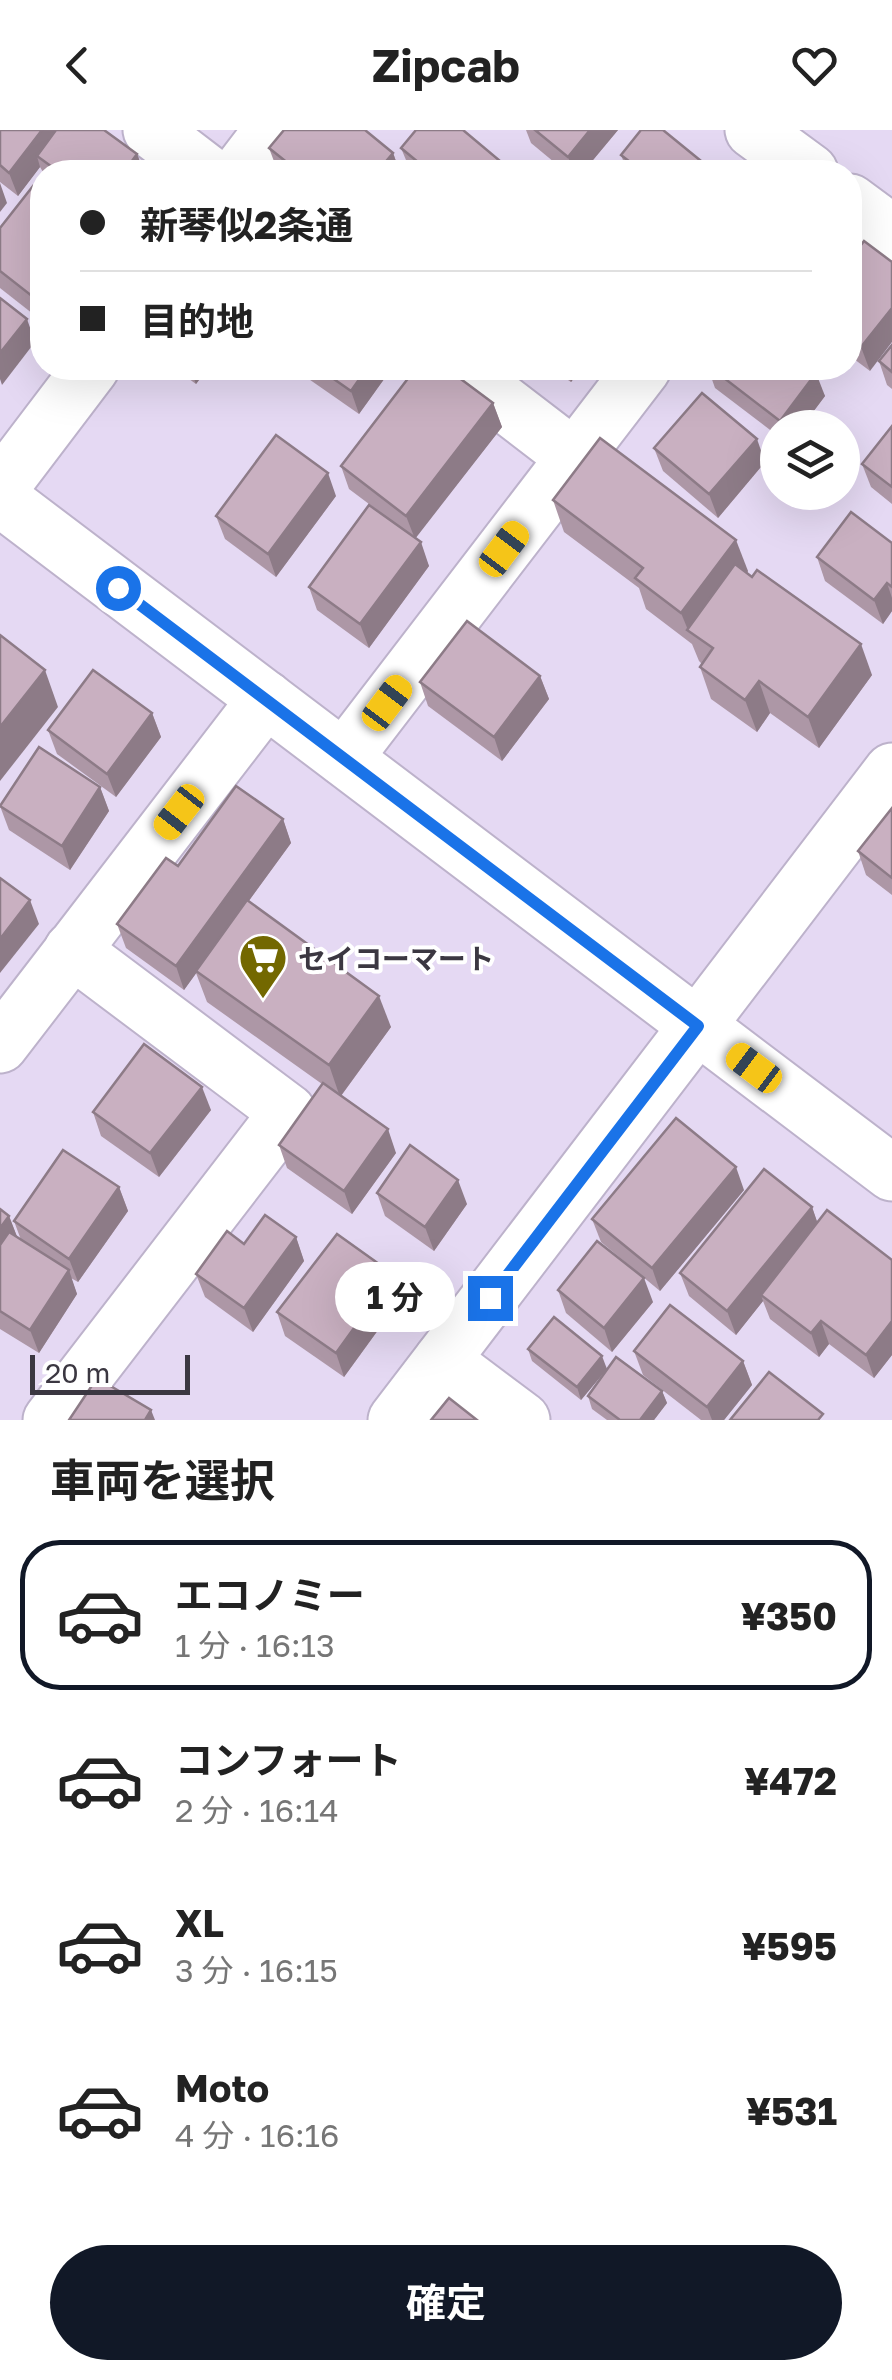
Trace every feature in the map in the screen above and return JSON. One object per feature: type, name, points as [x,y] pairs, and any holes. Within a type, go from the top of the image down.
[{"type":"street","points":[[151,130],[190,160]]},
{"type":"street","points":[[249,160],[272,130]]},
{"type":"street","points":[[754,130],[806,160]]},
{"type":"street","points":[[862,211],[892,233]]},
{"type":"street","points":[[0,488],[83,380]]},
{"type":"street","points":[[474,380],[574,457]]},
{"type":"street","points":[[344,758],[634,380]]},
{"type":"street","points":[[0,498],[892,1173]]},
{"type":"street","points":[[0,1045],[266,700]]},
{"type":"street","points":[[396,1420],[892,771]]},
{"type":"street","points":[[50,1420],[288,1112],[72,950]]},
{"type":"street","points":[[442,1360],[522,1420]]},
{"type":"building","points":[[0,130],[42,130],[9,173],[0,165]]},
{"type":"building","points":[[56,130],[104,130],[137,154],[133,160],[42,160],[37,156]]},
{"type":"building","points":[[284,130],[365,130],[393,153],[387,160],[284,160],[269,148]]},
{"type":"building","points":[[416,130],[463,130],[499,160],[416,160],[401,148]]},
{"type":"building","points":[[535,130],[590,130],[568,157]]},
{"type":"building","points":[[641,130],[663,130],[700,160],[627,160],[621,155]]},
{"type":"building","points":[[30,190],[30,295],[0,271],[0,228]]},
{"type":"building","points":[[864,241],[892,262],[892,308],[862,346]]},
{"type":"building","points":[[0,298],[27,319],[0,353]]},
{"type":"building","points":[[892,345],[892,372],[879,361]]},
{"type":"building","points":[[335,380],[359,380],[351,391]]},
{"type":"building","points":[[407,380],[462,380],[493,403],[406,516],[341,466]]},
{"type":"building","points":[[727,380],[811,380],[788,410],[766,410]]},
{"type":"building","points":[[702,393],[757,439],[709,494],[654,448]]},
{"type":"building","points":[[892,426],[892,487],[862,464]]},
{"type":"building","points":[[276,435],[328,473],[268,554],[216,516]]},
{"type":"building","points":[[600,438],[736,540],[681,613],[635,578],[643,568],[553,500]]},
{"type":"building","points":[[369,505],[421,542],[360,624],[309,587]]},
{"type":"building","points":[[851,512],[892,543],[892,587],[887,583],[874,600],[817,557]]},
{"type":"building","points":[[735,564],[752,577],[757,570],[861,644],[808,717],[759,681],[745,700],[700,667],[713,648],[687,630]]},
{"type":"building","points":[[467,621],[540,676],[494,737],[420,682]]},
{"type":"building","points":[[0,635],[45,670],[0,727]]},
{"type":"building","points":[[93,670],[152,713],[107,774],[48,730]]},
{"type":"building","points":[[39,747],[100,787],[62,846],[0,806]]},
{"type":"building","points":[[236,786],[283,819],[176,966],[117,924],[166,858],[178,866]]},
{"type":"building","points":[[892,808],[892,878],[858,851]]},
{"type":"building","points":[[0,878],[30,900],[0,939]]},
{"type":"building","points":[[247,900],[379,996],[329,1065],[196,971]]},
{"type":"building","points":[[144,1044],[202,1087],[150,1153],[93,1112]]},
{"type":"building","points":[[323,1083],[388,1129],[344,1191],[279,1145]]},
{"type":"building","points":[[676,1118],[736,1167],[652,1268],[592,1219]]},
{"type":"building","points":[[410,1145],[458,1180],[425,1227],[377,1193]]},
{"type":"building","points":[[63,1150],[119,1187],[69,1259],[14,1221]]},
{"type":"building","points":[[764,1169],[812,1207],[727,1311],[680,1273]]},
{"type":"building","points":[[0,1209],[9,1216],[0,1228]]},
{"type":"building","points":[[827,1210],[892,1260],[892,1321],[866,1355],[821,1321],[811,1333],[761,1295]]},
{"type":"building","points":[[265,1215],[296,1237],[244,1308],[196,1274],[227,1231],[244,1244]]},
{"type":"building","points":[[9,1232],[69,1270],[30,1330],[0,1311],[0,1245]]},
{"type":"building","points":[[337,1234],[393,1274],[336,1353],[277,1312]]},
{"type":"building","points":[[597,1241],[644,1278],[604,1328],[558,1290]]},
{"type":"building","points":[[670,1305],[743,1361],[707,1407],[634,1351]]},
{"type":"building","points":[[554,1317],[602,1356],[577,1387],[528,1349]]},
{"type":"building","points":[[616,1357],[662,1391],[640,1420],[620,1420],[588,1396]]},
{"type":"building","points":[[769,1372],[823,1414],[818,1420],[730,1420]]},
{"type":"building","points":[[97,1378],[151,1410],[145,1420],[69,1420]]},
{"type":"building","points":[[449,1398],[477,1420],[431,1420]]},
{"type":"place","name":"セイコーマート","points":[[263,1000]]},
{"type":"route","points":[[118,588],[698,1026],[490,1298]]}]
